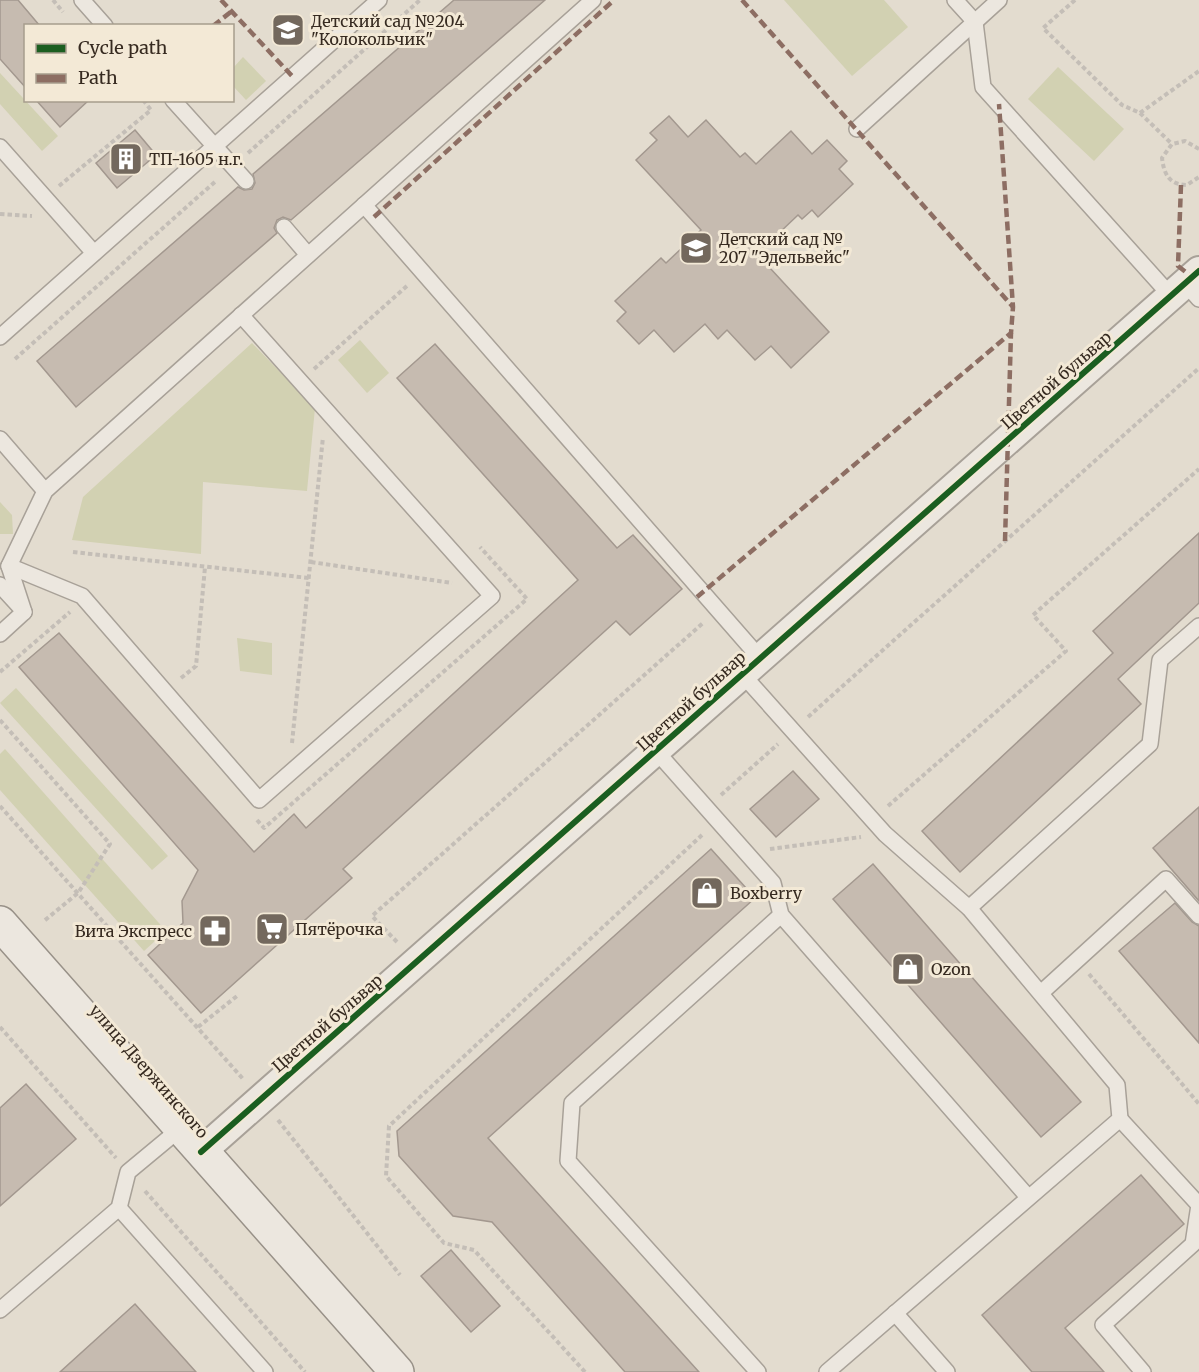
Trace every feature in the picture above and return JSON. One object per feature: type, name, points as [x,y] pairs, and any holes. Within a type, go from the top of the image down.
[{"type":"main road","name":"улица Дзержинского","points":[[0,923],[397,1372]]},
{"type":"street","name":"Цветной бульвар","points":[[191,1140],[261,1099],[751,666],[1189,287]]},
{"type":"lane","points":[[82,0],[103,24]]},
{"type":"lane","points":[[0,337],[380,0]]},
{"type":"lane","points":[[24,612],[9,566],[45,491],[592,0]]},
{"type":"lane","points":[[955,0],[975,22],[983,87],[1189,287]]},
{"type":"lane","points":[[857,129],[999,0]]},
{"type":"lane","points":[[175,102],[246,181]]},
{"type":"lane","points":[[0,147],[94,253]]},
{"type":"lane","points":[[364,205],[718,609],[792,731],[885,834],[969,908],[1042,992],[1117,1085],[1120,1119],[1198,1205],[1193,1244],[1103,1325],[1143,1372]]},
{"type":"lane","points":[[284,227],[308,255]]},
{"type":"lane","points":[[9,566],[82,596],[259,800],[492,596],[241,315]]},
{"type":"lane","points":[[0,439],[45,491]]},
{"type":"lane","points":[[0,585],[24,612]]},
{"type":"lane","points":[[0,634],[24,612]]},
{"type":"lane","points":[[969,908],[1150,744],[1160,660],[1199,626]]},
{"type":"lane","points":[[656,751],[773,883],[781,915],[1028,1197]]},
{"type":"lane","points":[[1042,992],[1166,879],[1199,916]]},
{"type":"lane","points":[[758,1372],[568,1161],[572,1103],[781,915]]},
{"type":"lane","points":[[827,1372],[1120,1119]]},
{"type":"lane","points":[[0,1310],[118,1208],[128,1172],[191,1140]]},
{"type":"lane","points":[[118,1208],[265,1372]]},
{"type":"lane","points":[[895,1313],[947,1372]]},
{"type":"path","points":[[15,359],[420,0]]},
{"type":"path","points":[[1075,0],[1043,28],[1122,105],[1140,114],[1172,144]]},
{"type":"path","points":[[1140,114],[1199,71]]},
{"type":"path","points":[[50,179],[57,187],[151,110],[144,102]]},
{"type":"path","points":[[1198,147],[1185,141],[1172,144],[1162,158],[1164,172],[1171,182],[1187,185],[1199,177]]},
{"type":"path","points":[[300,381],[423,271]]},
{"type":"path","points":[[286,809],[329,379],[310,359]]},
{"type":"path","points":[[707,808],[1199,368]]},
{"type":"path","points":[[881,812],[1066,651],[1033,615],[1199,469]]},
{"type":"path","points":[[249,812],[264,828],[527,599],[473,539]]},
{"type":"path","points":[[73,552],[309,578]]},
{"type":"path","points":[[311,562],[521,593]]},
{"type":"path","points":[[165,691],[196,666],[206,567]]},
{"type":"path","points":[[416,962],[372,916],[718,609]]},
{"type":"path","points":[[0,672],[69,613],[76,621]]},
{"type":"path","points":[[0,720],[110,844],[78,893],[44,921]]},
{"type":"path","points":[[0,806],[261,1099],[400,1275]]},
{"type":"path","points":[[585,1372],[474,1250],[444,1243],[386,1176],[389,1126],[718,821]]},
{"type":"path","points":[[746,852],[885,834]]},
{"type":"path","points":[[1077,960],[1199,1104]]},
{"type":"path","points":[[198,1027],[237,996]]},
{"type":"path","points":[[0,1027],[305,1372]]},
{"type":"green space","points":[[784,0],[884,0],[908,27],[852,76]]},
{"type":"green space","points":[[243,57],[266,81],[246,100],[234,87],[234,67]]},
{"type":"green space","points":[[1058,67],[1124,129],[1094,161],[1028,99]]},
{"type":"green space","points":[[0,73],[24,99],[24,102],[27,102],[58,136],[42,151],[0,104]]},
{"type":"green space","points":[[360,340],[389,373],[367,393],[338,360]]},
{"type":"green space","points":[[252,343],[315,408],[307,491],[203,482],[201,554],[72,540],[83,497]]},
{"type":"green space","points":[[0,502],[12,515],[13,534],[0,534]]},
{"type":"green space","points":[[237,638],[272,643],[272,675],[240,671]]},
{"type":"green space","points":[[16,688],[168,856],[152,870],[0,703]]},
{"type":"green space","points":[[5,749],[166,931],[144,951],[0,790],[0,754]]},
{"type":"building","points":[[0,0],[18,0],[38,24],[24,24],[24,86],[0,59]]},
{"type":"building","points":[[454,0],[545,0],[291,220],[283,217],[277,220],[274,228],[277,233],[76,407],[37,361],[238,187],[244,190],[252,189],[255,183],[253,174]]},
{"type":"building","points":[[38,102],[87,102],[60,127]]},
{"type":"building","points":[[669,116],[688,137],[706,120],[740,157],[745,153],[756,164],[791,131],[812,154],[827,140],[847,161],[839,169],[853,184],[818,217],[812,210],[802,219],[798,215],[757,254],[829,332],[791,368],[771,346],[755,360],[727,330],[718,339],[705,324],[674,352],[654,330],[639,344],[617,321],[626,312],[615,301],[661,258],[666,263],[701,230],[636,160],[657,140],[650,133]]},
{"type":"building","name":"ТП-1605 н.г.","points":[[135,130],[156,155],[117,188],[96,163]]},
{"type":"building","points":[[435,344],[617,548],[633,535],[682,589],[630,635],[616,621],[343,869],[352,878],[201,1013],[148,955],[183,923],[182,901],[198,870],[19,667],[59,633],[254,852],[294,814],[306,828],[578,580],[397,378]]},
{"type":"building","points":[[1199,533],[1199,603],[1118,679],[1141,704],[960,872],[922,831],[1113,653],[1093,631]]},
{"type":"building","points":[[793,771],[819,799],[776,837],[750,809]]},
{"type":"building","points":[[1199,807],[1199,901],[1153,848]]},
{"type":"building","points":[[711,849],[755,898],[488,1138],[699,1372],[625,1372],[492,1222],[453,1216],[399,1156],[397,1131]]},
{"type":"building","points":[[873,864],[1081,1102],[1041,1137],[833,899]]},
{"type":"building","points":[[1175,903],[1192,922],[1199,926],[1199,1043],[1119,951]]},
{"type":"building","points":[[26,1084],[76,1139],[0,1206],[0,1108]]},
{"type":"building","points":[[1141,1175],[1184,1224],[1065,1328],[1104,1372],[1032,1372],[982,1315]]},
{"type":"building","points":[[451,1250],[500,1306],[471,1332],[421,1276]]},
{"type":"building","points":[[135,1304],[196,1372],[60,1372]]},
{"type":"marked path","points":[[221,0],[293,77]]},
{"type":"marked path","points":[[374,217],[614,0]]},
{"type":"marked path","points":[[742,0],[1013,307]]},
{"type":"marked path","points":[[216,24],[232,11]]},
{"type":"marked path","points":[[697,597],[1011,333],[1013,307],[999,104]]},
{"type":"marked path","points":[[1181,185],[1178,266],[1192,277]]},
{"type":"marked path","points":[[1005,541],[1011,333]]},
{"type":"cycle path","points":[[201,1152],[1199,271]]},
{"type":"place","name":"Детский сад №204 \"Колокольчик\"","points":[[288,30]]},
{"type":"place","name":"ТП-1605 н.г.","points":[[126,159]]},
{"type":"place","name":"Детский сад № 207 \"Эдельвейс\"","points":[[696,248]]},
{"type":"place","name":"Boxberry","points":[[707,893]]},
{"type":"place","name":"Пятёрочка","points":[[272,929]]},
{"type":"place","name":"Вита Экспресс","points":[[215,931]]},
{"type":"place","name":"Ozon","points":[[908,969]]}]
